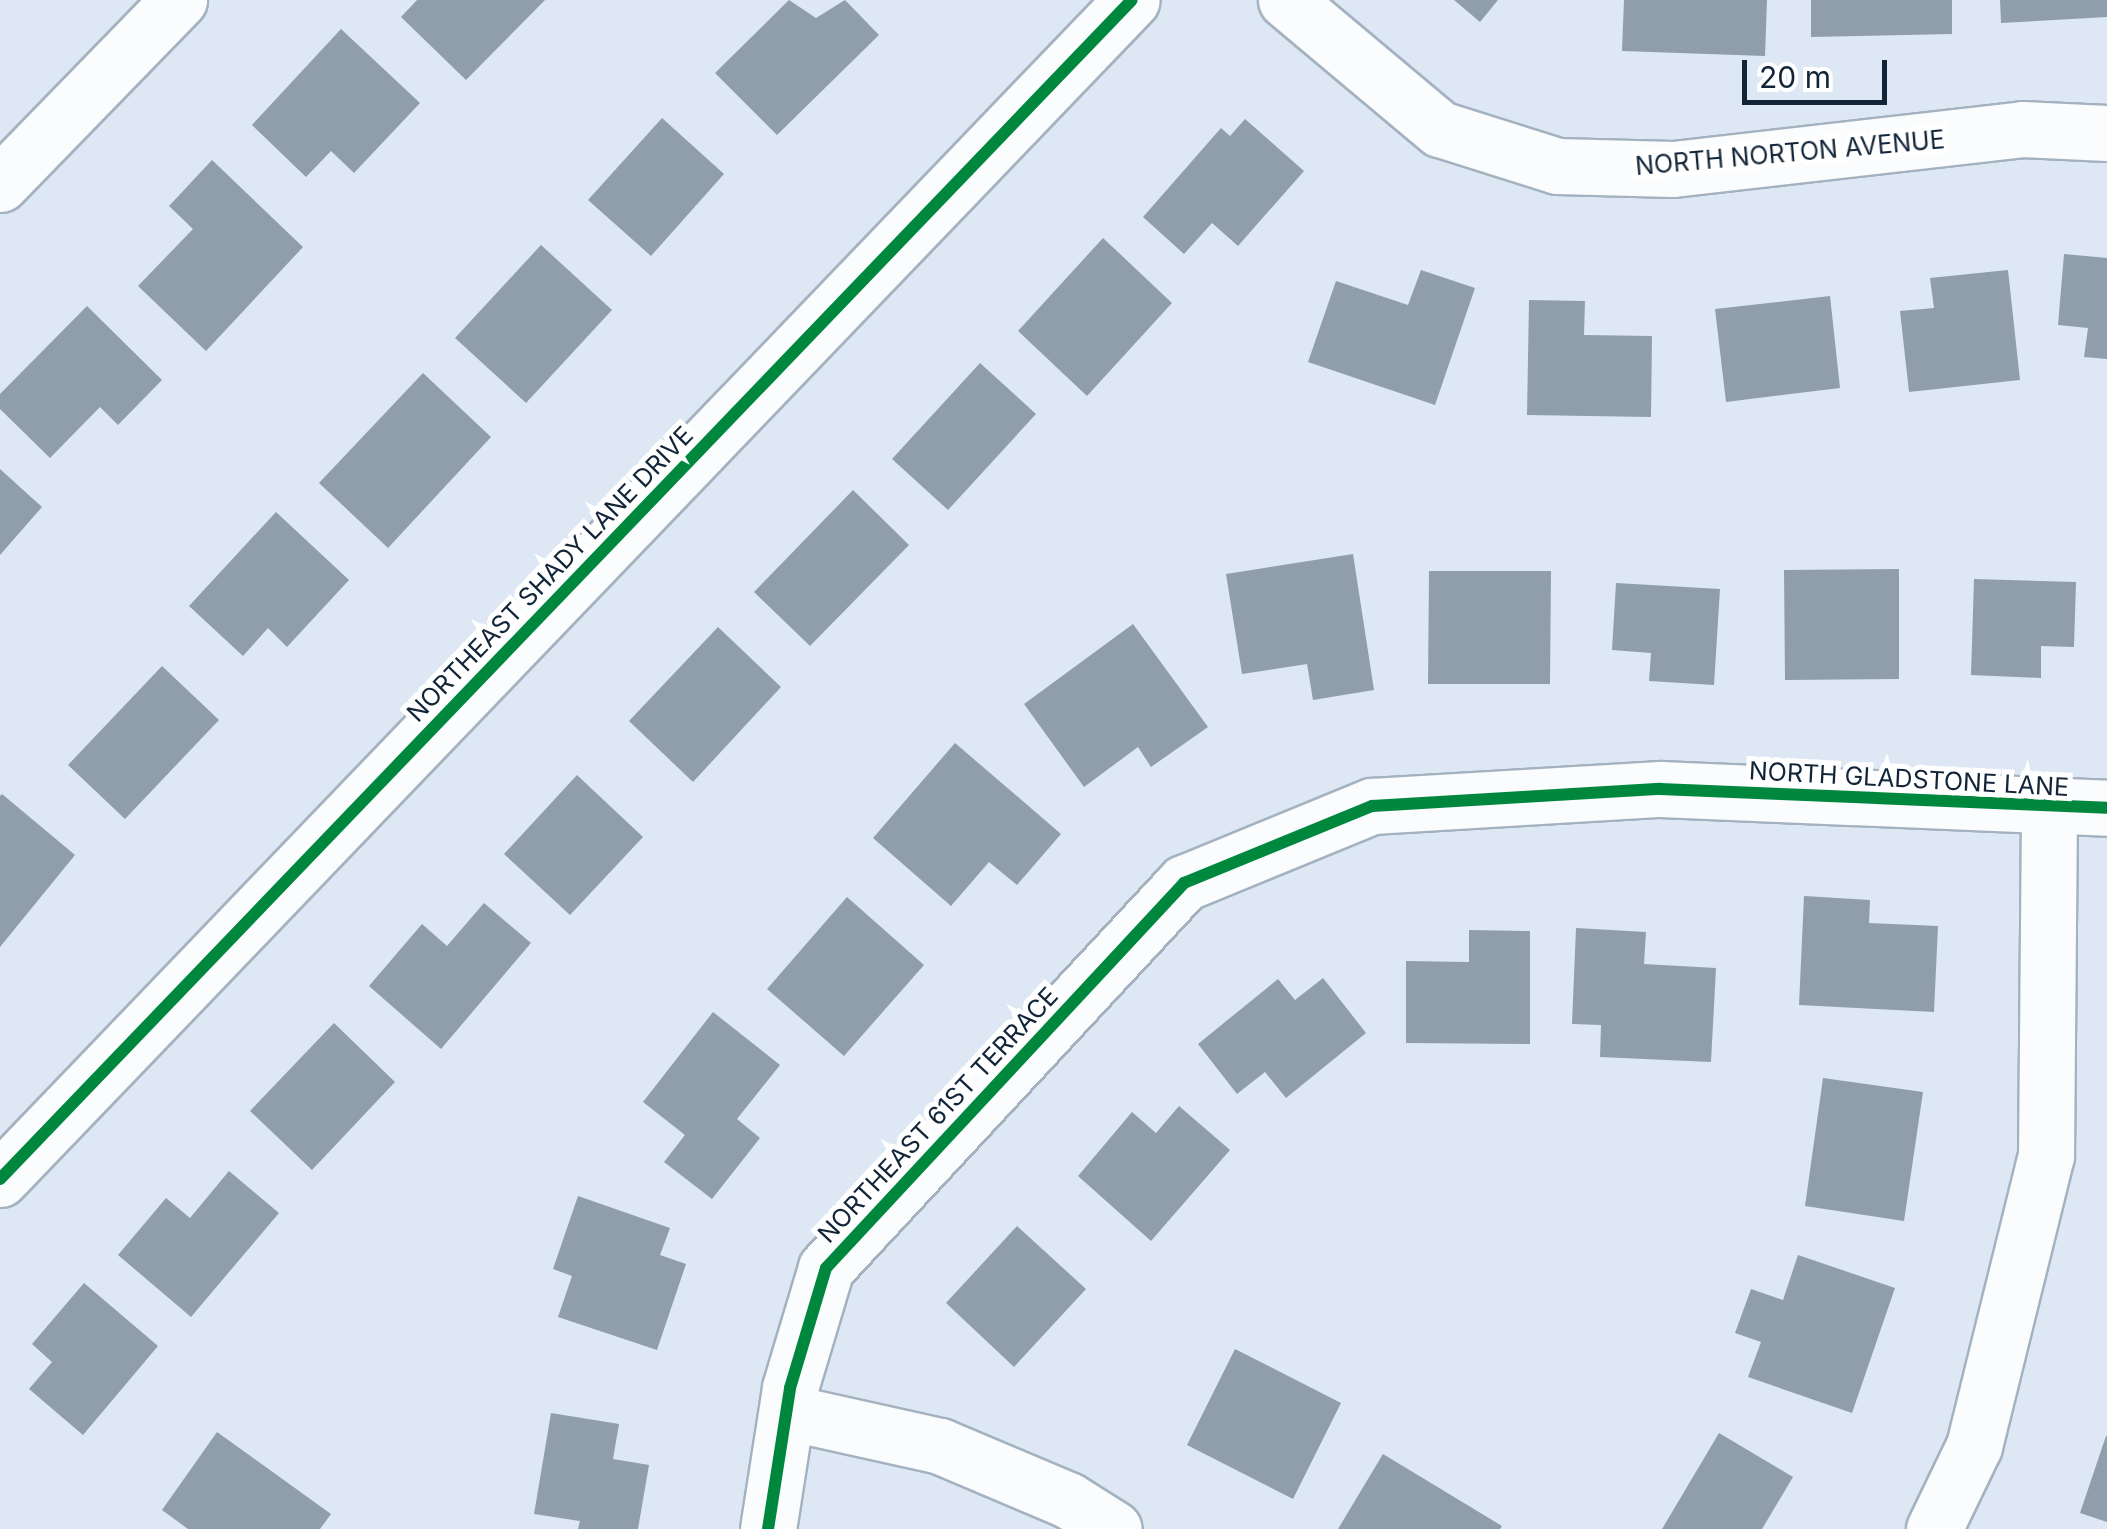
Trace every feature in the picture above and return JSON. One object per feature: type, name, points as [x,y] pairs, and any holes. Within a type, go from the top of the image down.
[{"type":"street","points":[[0,184],[179,0]]},
{"type":"street","name":"NORTHEAST SHADY LANE DRIVE","points":[[0,1179],[1132,0]]},
{"type":"street","name":"NORTH NORTON AVENUE","points":[[1286,0],[1440,129],[1556,166],[1673,168],[2022,128],[2107,134]]},
{"type":"street","name":"NORTH GLADSTONE LANE","points":[[1184,883],[1372,806],[1660,789],[2049,812],[2107,808]]},
{"type":"street","points":[[1934,1529],[1974,1446],[2046,1156],[2049,812]]},
{"type":"street","name":"NORTHEAST 61ST TERRACE","points":[[768,1529],[787,1412],[826,1268],[1184,883]]},
{"type":"street","points":[[787,1412],[940,1446],[1068,1500],[1114,1529]]},
{"type":"building","points":[[417,0],[545,0],[466,80],[401,17]]},
{"type":"building","points":[[789,0],[816,18],[845,0],[879,35],[777,135],[715,73]]},
{"type":"building","points":[[1454,0],[1498,0],[1480,22]]},
{"type":"building","points":[[1624,0],[1767,0],[1765,56],[1622,51]]},
{"type":"building","points":[[1811,0],[1952,0],[1952,34],[1811,37]]},
{"type":"building","points":[[2000,0],[2107,0],[2107,17],[2001,23]]},
{"type":"building","points":[[341,29],[420,103],[354,173],[331,151],[306,177],[252,125]]},
{"type":"building","points":[[662,118],[724,174],[651,256],[588,200]]},
{"type":"building","points":[[1245,119],[1304,171],[1238,246],[1212,223],[1184,254],[1143,217],[1221,128],[1230,136]]},
{"type":"building","points":[[212,160],[303,247],[206,351],[138,286],[193,229],[169,206]]},
{"type":"building","points":[[1103,238],[1172,303],[1087,396],[1018,331]]},
{"type":"building","points":[[541,245],[612,310],[526,403],[455,338]]},
{"type":"building","points":[[2064,254],[2107,258],[2107,359],[2084,357],[2088,328],[2058,325]]},
{"type":"building","points":[[1421,270],[1475,288],[1435,405],[1308,362],[1336,281],[1408,305]]},
{"type":"building","points":[[2008,270],[2020,380],[1909,392],[1900,311],[1934,308],[1930,278]]},
{"type":"building","points":[[1830,296],[1840,388],[1726,402],[1715,309]]},
{"type":"building","points":[[1529,300],[1585,301],[1584,335],[1652,336],[1651,417],[1527,415]]},
{"type":"building","points":[[87,306],[162,380],[118,425],[100,407],[50,458],[0,409],[0,394]]},
{"type":"building","points":[[980,363],[1036,414],[948,510],[892,459]]},
{"type":"building","points":[[423,373],[491,437],[388,548],[319,483]]},
{"type":"building","points":[[0,469],[42,507],[0,555]]},
{"type":"building","points":[[853,490],[909,545],[810,646],[754,592]]},
{"type":"building","points":[[276,512],[349,580],[287,647],[268,628],[243,656],[189,606]]},
{"type":"building","points":[[1353,554],[1374,690],[1313,700],[1307,664],[1242,674],[1226,574]]},
{"type":"building","points":[[1899,569],[1899,679],[1785,680],[1784,570]]},
{"type":"building","points":[[1429,571],[1551,571],[1550,684],[1428,684]]},
{"type":"building","points":[[1974,579],[2076,582],[2074,647],[2041,646],[2041,678],[1971,675]]},
{"type":"building","points":[[1616,583],[1720,589],[1714,685],[1649,681],[1651,653],[1612,650]]},
{"type":"building","points":[[1133,624],[1208,727],[1151,767],[1138,747],[1084,787],[1024,704]]},
{"type":"building","points":[[718,627],[781,687],[693,782],[629,721]]},
{"type":"building","points":[[162,666],[219,720],[125,819],[68,765]]},
{"type":"building","points":[[955,743],[1061,834],[1017,885],[989,862],[951,906],[873,838]]},
{"type":"building","points":[[577,775],[643,837],[570,915],[504,854]]},
{"type":"building","points":[[0,796],[75,855],[0,947]]},
{"type":"building","points":[[1804,896],[1870,900],[1869,923],[1938,926],[1934,1012],[1799,1005]]},
{"type":"building","points":[[847,897],[924,965],[844,1056],[767,989]]},
{"type":"building","points":[[484,903],[531,943],[441,1049],[369,986],[422,924],[447,946]]},
{"type":"building","points":[[1576,928],[1646,932],[1644,964],[1716,968],[1711,1062],[1600,1057],[1601,1025],[1572,1024]]},
{"type":"building","points":[[1469,930],[1530,931],[1530,1044],[1406,1043],[1406,961],[1469,962]]},
{"type":"building","points":[[1323,978],[1366,1033],[1286,1098],[1265,1072],[1237,1094],[1198,1044],[1278,979],[1295,1000]]},
{"type":"building","points":[[713,1012],[780,1065],[737,1119],[760,1138],[712,1199],[664,1162],[685,1135],[643,1102]]},
{"type":"building","points":[[334,1023],[395,1082],[312,1170],[250,1111]]},
{"type":"building","points":[[1823,1078],[1923,1092],[1904,1221],[1805,1206]]},
{"type":"building","points":[[1179,1106],[1230,1150],[1151,1241],[1078,1176],[1132,1112],[1156,1133]]},
{"type":"building","points":[[229,1171],[279,1213],[191,1317],[118,1255],[166,1198],[190,1218]]},
{"type":"building","points":[[578,1196],[670,1228],[660,1255],[686,1264],[657,1350],[558,1317],[572,1276],[553,1269]]},
{"type":"building","points":[[1017,1226],[1086,1289],[1014,1367],[946,1303]]},
{"type":"building","points":[[1798,1255],[1895,1288],[1852,1413],[1748,1377],[1761,1342],[1735,1333],[1751,1289],[1783,1300]]},
{"type":"building","points":[[84,1283],[158,1346],[83,1435],[29,1389],[52,1362],[32,1344]]},
{"type":"building","points":[[1235,1349],[1341,1403],[1293,1499],[1187,1445]]},
{"type":"building","points":[[551,1413],[619,1424],[613,1459],[649,1465],[638,1529],[578,1529],[580,1521],[534,1514]]},
{"type":"building","points":[[217,1432],[331,1514],[320,1529],[188,1529],[162,1510]]},
{"type":"building","points":[[1719,1433],[1793,1477],[1762,1529],[1662,1529]]},
{"type":"building","points":[[2107,1436],[2107,1522],[2080,1513]]},
{"type":"building","points":[[1383,1454],[1502,1526],[1338,1529]]},
{"type":"cycle path","points":[[0,1179],[1132,0]]},
{"type":"cycle path","points":[[768,1529],[790,1388],[826,1268],[1184,883],[1372,806],[1660,789],[2107,808]]}]
